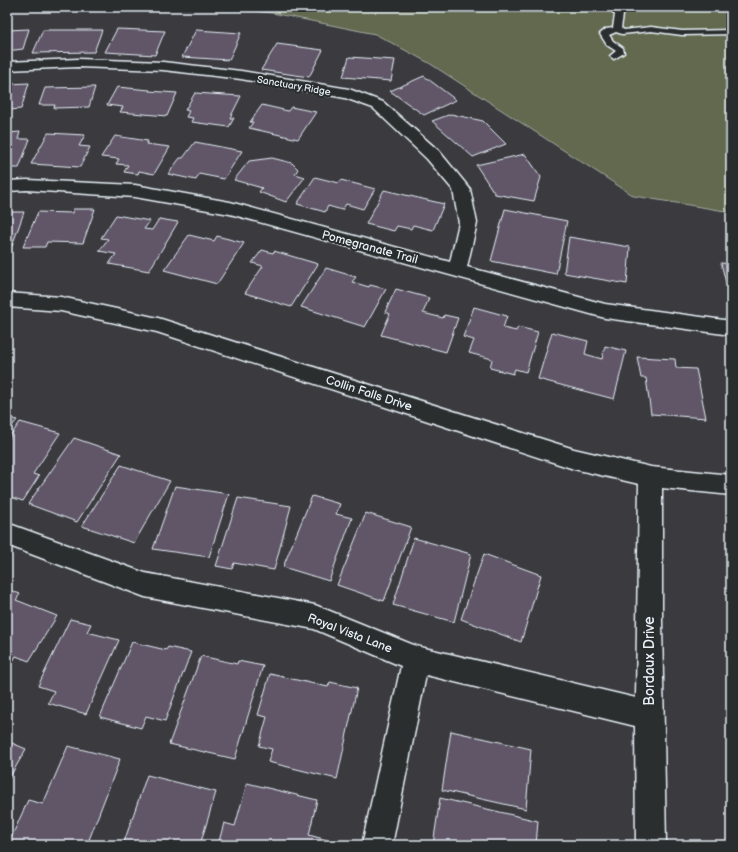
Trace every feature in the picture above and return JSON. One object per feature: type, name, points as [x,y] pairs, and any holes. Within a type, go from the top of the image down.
[{"type":"street","name":"Sanctuary Ridge","points":[[7,66],[78,63],[163,66],[241,76],[349,94],[378,105],[433,155],[461,189],[468,223],[457,271]]},
{"type":"street","name":"Pomegranate Trail","points":[[7,186],[27,184],[135,191],[223,207],[605,311],[731,328]]},
{"type":"street","name":"Collin Falls Drive","points":[[7,300],[60,304],[158,325],[574,459],[651,477],[731,485]]},
{"type":"street","name":"Bordaux Drive","points":[[651,477],[649,715],[651,845]]},
{"type":"street","name":"Royal Vista Lane","points":[[7,534],[144,585],[315,617],[416,659],[649,715]]},
{"type":"street","points":[[376,845],[416,659]]},
{"type":"lane","points":[[614,7],[620,15],[618,29]]},
{"type":"lane","points":[[614,56],[620,53],[620,50],[618,47],[610,43],[604,34],[618,29],[627,32],[651,29],[682,33],[731,32]]},
{"type":"green space","points":[[211,7],[731,7],[731,212],[634,196],[429,63],[375,34],[272,13]]},
{"type":"building","points":[[29,29],[23,49],[7,51],[7,30]]},
{"type":"building","points":[[117,29],[165,31],[155,55],[105,52]]},
{"type":"building","points":[[43,30],[102,30],[94,52],[33,53]]},
{"type":"building","points":[[196,30],[241,33],[229,60],[182,57]]},
{"type":"building","points":[[277,44],[323,50],[309,77],[261,70]]},
{"type":"building","points":[[349,57],[395,60],[391,81],[343,77]]},
{"type":"building","points":[[424,76],[456,100],[424,115],[390,91]]},
{"type":"building","points":[[29,83],[21,109],[10,110],[9,114],[7,114],[7,87],[9,84]]},
{"type":"building","points":[[95,87],[89,107],[54,108],[55,105],[39,105],[45,88]]},
{"type":"building","points":[[117,87],[177,93],[167,116],[120,112],[123,107],[107,105]]},
{"type":"building","points":[[195,93],[241,96],[230,118],[234,118],[229,127],[191,122],[193,118],[186,117],[189,111],[185,110]]},
{"type":"building","points":[[262,105],[288,111],[291,107],[316,112],[298,139],[249,128],[253,122],[250,122]]},
{"type":"building","points":[[451,114],[483,121],[506,144],[473,157],[432,121]]},
{"type":"building","points":[[20,132],[18,139],[30,139],[19,168],[7,168],[7,133]]},
{"type":"building","points":[[48,133],[85,135],[79,146],[90,147],[80,167],[31,164]]},
{"type":"building","points":[[115,136],[148,141],[146,144],[170,147],[154,174],[139,171],[138,174],[124,172],[128,165],[116,164],[119,159],[101,157]]},
{"type":"building","points":[[195,142],[242,151],[224,179],[199,174],[196,180],[168,174]]},
{"type":"building","points":[[525,154],[541,177],[534,201],[495,194],[476,165]]},
{"type":"building","points":[[272,158],[292,163],[298,169],[295,174],[305,177],[286,202],[259,192],[262,188],[234,180],[249,161]]},
{"type":"building","points":[[315,177],[339,183],[341,180],[375,189],[363,209],[346,204],[342,210],[328,206],[325,212],[297,204]]},
{"type":"building","points":[[384,190],[444,204],[433,230],[413,225],[411,229],[397,226],[394,231],[366,224]]},
{"type":"building","points":[[73,209],[95,209],[83,243],[47,242],[45,247],[23,247],[38,212],[72,213]]},
{"type":"building","points":[[505,209],[567,221],[556,274],[491,261]]},
{"type":"building","points":[[7,212],[24,212],[12,246],[7,246]]},
{"type":"building","points":[[116,215],[150,221],[144,229],[152,230],[159,219],[178,222],[149,271],[109,264],[116,254],[99,251],[108,239],[101,238]]},
{"type":"building","points":[[189,235],[214,241],[217,236],[244,243],[217,284],[164,270]]},
{"type":"building","points":[[569,237],[630,247],[627,284],[564,273]]},
{"type":"building","points":[[262,250],[273,253],[274,251],[318,264],[291,307],[245,293],[263,266],[252,263]]},
{"type":"building","points":[[721,263],[731,264],[731,296],[729,295]]},
{"type":"building","points":[[326,268],[356,277],[352,282],[369,287],[370,285],[386,289],[365,327],[301,307]]},
{"type":"building","points":[[396,289],[429,298],[423,313],[443,318],[444,315],[458,318],[446,352],[381,335],[390,314],[385,312]]},
{"type":"building","points":[[474,307],[507,316],[503,328],[516,331],[518,327],[538,332],[526,372],[515,369],[513,374],[490,368],[492,359],[469,353],[474,340],[463,337]]},
{"type":"building","points":[[552,332],[588,341],[585,354],[602,359],[605,346],[626,351],[614,399],[538,379]]},
{"type":"building","points":[[637,357],[675,359],[676,368],[696,369],[706,418],[651,414],[646,378],[641,378]]},
{"type":"building","points":[[7,417],[17,420],[7,432]]},
{"type":"building","points":[[20,422],[60,433],[33,474],[39,476],[23,501],[7,496],[7,441]]},
{"type":"building","points":[[74,438],[121,454],[77,522],[28,504]]},
{"type":"building","points":[[121,465],[170,481],[134,543],[82,526]]},
{"type":"building","points":[[175,486],[229,494],[209,557],[153,549]]},
{"type":"building","points":[[312,496],[340,504],[336,514],[352,518],[329,581],[283,567]]},
{"type":"building","points":[[238,498],[291,506],[274,570],[234,563],[232,569],[216,566]]},
{"type":"building","points":[[366,513],[411,527],[384,601],[337,585]]},
{"type":"building","points":[[414,538],[471,554],[454,622],[393,605]]},
{"type":"building","points":[[484,554],[541,575],[521,642],[461,619]]},
{"type":"building","points":[[7,589],[20,594],[16,600],[57,616],[29,661],[16,656],[7,671]]},
{"type":"building","points":[[70,619],[91,624],[87,632],[119,640],[86,714],[48,703],[54,691],[38,686]]},
{"type":"building","points":[[132,642],[166,650],[168,647],[191,652],[165,721],[146,716],[141,728],[100,717]]},
{"type":"building","points":[[201,656],[237,664],[238,661],[263,666],[235,759],[169,744]]},
{"type":"building","points":[[270,674],[328,687],[330,682],[357,688],[337,779],[268,762],[272,749],[259,746],[267,717],[258,715]]},
{"type":"building","points":[[451,731],[531,749],[526,809],[442,790]]},
{"type":"building","points":[[7,741],[26,749],[7,782]]},
{"type":"building","points":[[68,746],[120,759],[87,845],[8,845],[28,800],[43,804]]},
{"type":"building","points":[[147,775],[216,792],[200,845],[123,845]]},
{"type":"building","points":[[247,783],[317,800],[309,835],[327,840],[325,845],[218,845],[224,823],[235,826]]},
{"type":"building","points":[[440,798],[538,821],[536,845],[433,845]]}]
